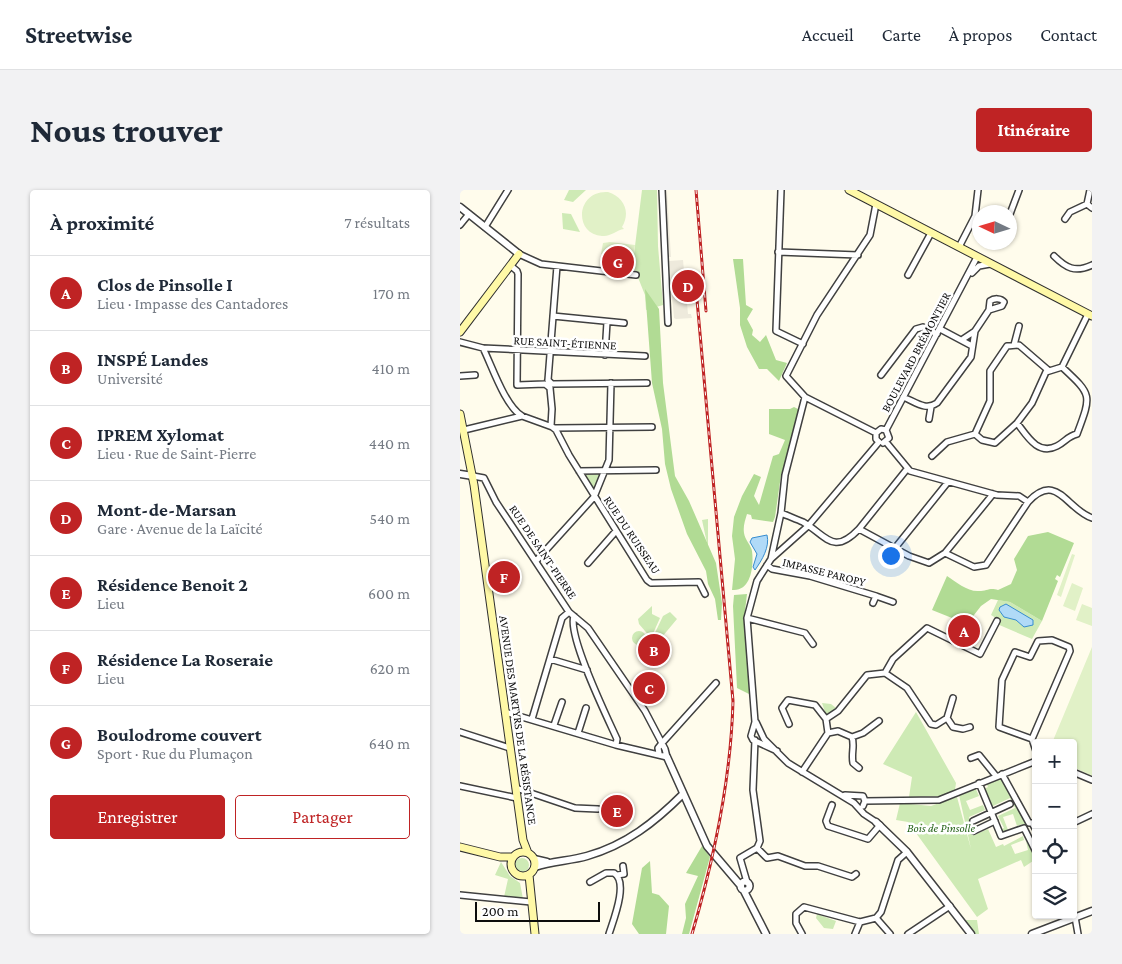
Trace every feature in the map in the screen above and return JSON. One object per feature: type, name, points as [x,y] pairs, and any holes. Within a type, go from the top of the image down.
[{"type":"main road","points":[[849,190],[1090,315]]},
{"type":"main road","points":[[460,332],[519,254]]},
{"type":"main road","name":"AVENUE DES MARTYRS DE LA RÉSISTANCE","points":[[460,414],[474,485],[523,840],[528,853]]},
{"type":"main road","name":"AVENUE DES MARTYRS DE LA RÉSISTANCE","points":[[514,858],[523,840]]},
{"type":"main road","points":[[460,847],[500,857],[514,858],[528,853],[534,859],[535,868],[526,876]]},
{"type":"main road","points":[[514,858],[514,873],[526,876]]},
{"type":"main road","points":[[526,876],[535,934]]},
{"type":"street","points":[[485,226],[508,190]]},
{"type":"street","points":[[662,190],[668,323]]},
{"type":"street","points":[[780,190],[776,331],[803,344]]},
{"type":"street","points":[[977,205],[978,190]]},
{"type":"street","points":[[1014,205],[1020,190]]},
{"type":"street","points":[[1065,220],[1070,212],[1090,206],[1090,190]]},
{"type":"street","points":[[876,204],[870,236],[817,315],[786,376],[805,396],[876,433]]},
{"type":"street","points":[[460,207],[519,254],[536,263],[636,275]]},
{"type":"street","points":[[460,225],[469,214]]},
{"type":"street","points":[[958,247],[972,225]]},
{"type":"street","points":[[908,275],[931,233]]},
{"type":"street","points":[[778,252],[858,255]]},
{"type":"street","points":[[1054,256],[1071,269],[1083,270],[1092,265]]},
{"type":"street","name":"BOULEVARD BRÉMONTIER","points":[[886,430],[977,257]]},
{"type":"street","name":"BOULEVARD BRÉMONTIER","points":[[964,283],[979,266],[992,264]]},
{"type":"street","points":[[511,266],[518,274],[517,384],[647,383]]},
{"type":"street","points":[[551,426],[550,352],[557,266]]},
{"type":"street","points":[[903,397],[923,407],[931,407],[937,403],[968,362],[972,353],[975,331],[989,310]]},
{"type":"street","points":[[975,434],[982,440],[995,443],[1017,423],[1032,403],[1048,370],[1062,366],[1090,315]]},
{"type":"street","points":[[553,316],[624,323]]},
{"type":"street","points":[[605,355],[607,322]]},
{"type":"street","points":[[1014,346],[1019,326]]},
{"type":"street","points":[[881,375],[916,329],[923,327],[938,331],[963,339],[972,346]]},
{"type":"street","points":[[963,339],[975,331]]},
{"type":"street","points":[[460,342],[483,348],[502,389],[517,413],[522,416],[560,428],[652,427]]},
{"type":"street","points":[[932,456],[947,442],[975,434],[990,401],[990,371],[1007,346],[1019,345],[1048,370]]},
{"type":"street","name":"RUE SAINT-ÉTIENNE","points":[[483,348],[645,356]]},
{"type":"street","points":[[1017,423],[1035,445],[1040,447],[1057,446],[1069,436],[1077,434],[1090,404],[1089,395],[1086,388],[1062,366]]},
{"type":"street","points":[[460,376],[476,375]]},
{"type":"street","name":"RUE DU RUISSEAU","points":[[594,497],[610,460],[611,383]]},
{"type":"street","points":[[771,560],[785,475],[805,396]]},
{"type":"street","points":[[929,418],[931,407]]},
{"type":"street","points":[[464,430],[522,416]]},
{"type":"street","name":"RUE DU RUISSEAU","points":[[551,426],[556,430],[594,497],[647,580],[651,583],[699,582],[705,594]]},
{"type":"street","points":[[876,433],[881,429],[886,430],[889,436],[886,442]]},
{"type":"street","points":[[876,433],[876,439],[879,442]]},
{"type":"street","points":[[886,442],[879,442],[808,526],[771,560],[752,592],[747,618],[755,722],[752,736],[777,751],[802,772],[860,802],[907,852],[971,934]]},
{"type":"street","points":[[886,442],[907,469],[992,494],[1019,496],[1028,502]]},
{"type":"street","points":[[780,513],[808,526],[828,541],[838,543],[849,540],[907,469]]},
{"type":"street","points":[[579,471],[656,470]]},
{"type":"street","points":[[460,476],[472,476]]},
{"type":"street","name":"RUE DE SAINT-PIERRE","points":[[472,476],[484,478],[496,502],[572,614],[588,628],[645,711],[662,743],[666,757],[707,846],[744,886],[766,934]]},
{"type":"street","points":[[895,548],[948,482]]},
{"type":"street","points":[[945,553],[974,567],[986,566],[1035,494],[1055,491],[1065,497],[1080,514],[1092,518]]},
{"type":"street","points":[[859,529],[925,562],[937,560],[945,553],[992,494]]},
{"type":"street","points":[[536,561],[594,497]]},
{"type":"street","points":[[588,563],[616,531]]},
{"type":"street","name":"IMPASSE PAROPY","points":[[767,565],[772,569],[810,576],[893,602]]},
{"type":"street","name":"IMPASSE PAROPY","points":[[873,603],[876,596]]},
{"type":"street","points":[[532,719],[562,618],[572,614],[571,623],[586,670],[617,739],[616,745]]},
{"type":"street","points":[[747,618],[804,633],[813,644]]},
{"type":"street","points":[[885,673],[894,659],[927,628],[980,654],[997,621]]},
{"type":"street","points":[[1038,640],[1052,640],[1069,647],[1070,651],[1032,740],[999,727],[1002,680],[1015,652],[1030,657],[1038,640]]},
{"type":"street","points":[[550,659],[586,670]]},
{"type":"street","points":[[826,719],[838,711],[867,675],[885,673],[907,688],[931,724],[936,725],[947,718],[953,698]]},
{"type":"street","points":[[659,753],[658,748],[662,743],[716,683]]},
{"type":"street","points":[[789,724],[782,708],[788,700],[815,705],[826,719],[828,733],[802,772]]},
{"type":"street","points":[[554,726],[562,702]]},
{"type":"street","points":[[578,733],[586,708]]},
{"type":"street","points":[[505,712],[616,745],[659,753],[666,757]]},
{"type":"street","points":[[947,718],[953,727],[963,729],[970,726]]},
{"type":"street","points":[[828,733],[838,731],[852,737],[863,733],[879,721]]},
{"type":"street","points":[[744,886],[740,858],[757,848],[760,838],[753,790],[759,730],[755,722]]},
{"type":"street","points":[[753,731],[759,730]]},
{"type":"street","points":[[460,732],[510,748]]},
{"type":"street","points":[[852,737],[854,744],[852,760],[855,766],[859,768]]},
{"type":"street","points":[[971,758],[979,755],[999,775],[1029,823],[1032,822]]},
{"type":"street","points":[[860,802],[939,800],[1032,763]]},
{"type":"street","points":[[1077,774],[1092,780]]},
{"type":"street","points":[[980,783],[1001,836],[1024,828],[1032,844]]},
{"type":"street","points":[[460,786],[517,798]]},
{"type":"street","points":[[516,788],[575,808],[598,809]]},
{"type":"street","points":[[535,868],[589,856],[620,844],[655,821],[684,797]]},
{"type":"street","points":[[973,821],[1010,804]]},
{"type":"street","points":[[832,805],[826,821],[828,826],[868,839],[878,823]]},
{"type":"street","points":[[1077,821],[1092,814]]},
{"type":"street","points":[[974,831],[995,821]]},
{"type":"street","points":[[757,848],[767,858],[778,856],[805,866],[818,866],[852,877],[856,874]]},
{"type":"street","points":[[802,934],[796,923],[796,914],[806,906],[860,922],[876,918],[881,912],[898,860],[907,852]]},
{"type":"street","points":[[534,859],[553,863]]},
{"type":"street","points":[[590,882],[606,873],[624,874],[623,866]]},
{"type":"street","points":[[609,934],[621,891],[617,875]]},
{"type":"street","points":[[460,895],[530,899]]},
{"type":"street","points":[[908,934],[950,906]]},
{"type":"street","points":[[1077,915],[1092,911]]},
{"type":"street","points":[[876,918],[890,934]]},
{"type":"street","points":[[1032,934],[1066,919]]},
{"type":"street","points":[[1072,919],[1078,934]]},
{"type":"street","points":[[855,934],[860,922]]},
{"type":"green space","points":[[569,190],[586,190],[573,202],[564,200]]},
{"type":"green space","points":[[642,190],[657,190],[658,246],[663,305],[646,310],[645,295],[635,270],[632,270]]},
{"type":"green space","points":[[608,192],[614,194],[622,201],[626,216],[622,227],[624,229],[602,236],[586,228],[582,212],[589,198],[597,193]]},
{"type":"green space","points":[[562,213],[571,214],[580,232],[563,229]]},
{"type":"green space","points":[[603,243],[635,245],[633,259],[601,254]]},
{"type":"green space","points":[[733,259],[743,259],[746,305],[753,309],[747,319],[753,330],[752,335],[760,342],[766,335],[776,360],[787,363],[779,381],[767,369],[759,369],[747,347],[740,325],[740,308]]},
{"type":"green space","points":[[645,289],[659,309],[663,383],[675,476],[689,501],[716,563],[722,603],[721,620],[718,620],[715,599],[708,584],[706,571],[687,534],[671,489],[665,464],[662,429],[652,383]]},
{"type":"green space","points":[[794,407],[802,411],[781,475],[775,517],[773,522],[752,519],[751,515],[747,514],[744,530],[752,551],[752,570],[750,577],[743,587],[738,590],[732,590],[735,559],[732,536],[734,517],[742,496],[754,474],[761,477],[754,496],[759,505],[773,456],[779,454],[785,440],[769,434],[769,409],[790,409]]},
{"type":"green space","points":[[600,474],[601,476],[595,489],[586,475]]},
{"type":"green space","points":[[708,519],[708,548],[702,520]]},
{"type":"green space","points":[[1048,532],[1074,543],[1060,577],[1057,575],[1055,579],[1058,581],[1042,621],[1010,602],[991,599],[981,606],[967,624],[932,610],[947,576],[962,586],[975,591],[998,590],[1011,584],[1017,570],[1014,559],[1028,536]]},
{"type":"green space","points":[[1072,554],[1075,555],[1061,597],[1057,595]]},
{"type":"green space","points":[[1072,583],[1083,588],[1075,611],[1063,606]]},
{"type":"green space","points":[[747,594],[744,619],[751,695],[737,688],[733,606],[734,595]]},
{"type":"green space","points":[[998,600],[1010,602],[1042,621],[1032,639],[997,624],[999,620],[991,615]]},
{"type":"green space","points":[[1082,604],[1092,608],[1092,626],[1076,620]]},
{"type":"green space","points":[[652,606],[652,614],[660,618],[651,638],[639,624],[638,619]]},
{"type":"green space","points":[[670,612],[677,619],[662,637],[653,637],[663,616]]},
{"type":"green space","points":[[639,631],[644,633],[646,638],[644,643],[639,645],[634,643],[632,638],[634,633]]},
{"type":"green space","points":[[1092,647],[1092,776],[1077,769],[1077,739],[1054,739]]},
{"type":"green space","points":[[822,703],[831,704],[836,708],[832,714],[826,715]]},
{"type":"green space","name":"Bois de Pinsolle","points":[[916,712],[956,783],[955,790],[940,796],[909,797],[912,777],[883,764]]},
{"type":"green space","points":[[1001,777],[1032,836],[1032,840],[1023,824],[1017,826],[1013,814],[1003,817],[1008,830],[1002,833],[1000,830],[1004,828],[998,816],[1015,808],[1010,798],[991,807],[984,789],[988,787],[986,783]]},
{"type":"green space","name":"Bois de Pinsolle","points":[[975,787],[979,796],[966,801],[970,810],[983,805],[985,810],[969,817],[974,835],[988,829],[996,847],[1003,844],[1004,846],[1023,836],[1024,840],[1011,845],[1015,854],[1028,850],[1026,841],[1032,852],[1032,862],[1024,867],[1021,860],[978,879],[988,909],[977,917],[908,822],[896,820],[900,803],[931,806],[957,797],[971,849],[959,795]]},
{"type":"green space","points":[[702,846],[710,857],[689,934],[682,934],[686,918],[685,904],[698,876],[686,873]]},
{"type":"green space","points":[[522,858],[527,860],[529,865],[527,870],[522,872],[517,870],[515,865],[517,860]]},
{"type":"green space","points":[[650,861],[652,893],[659,895],[669,906],[666,934],[639,934],[632,924],[642,868]]},
{"type":"green space","points":[[501,862],[510,876],[520,883],[523,899],[504,897],[508,879],[495,875]]},
{"type":"green space","points":[[817,914],[836,921],[833,929],[824,928],[816,918]]},
{"type":"green space","points":[[963,920],[977,920],[979,934],[975,934]]},
{"type":"shaded area","points":[[665,190],[667,190],[671,257],[669,257]]},
{"type":"shaded area","points":[[683,260],[688,314],[691,314],[692,318],[676,319],[674,318],[669,261]]},
{"type":"water","points":[[767,535],[768,540],[763,558],[755,570],[753,567],[757,554],[750,542],[752,538]]},
{"type":"water","points":[[1006,604],[1033,620],[1033,625],[1024,627],[1016,620],[1004,617],[999,610],[1000,607]]},
{"type":"railway","points":[[696,190],[706,311]]},
{"type":"railway","points":[[692,934],[720,819],[729,760],[733,701],[697,300]]},
{"type":"place","name":"Boulodrome couvert","points":[[618,262]]},
{"type":"place","name":"Mont-de-Marsan","points":[[688,286]]},
{"type":"place","name":"Résidence La Roseraie","points":[[504,577]]},
{"type":"place","name":"Clos de Pinsolle I","points":[[964,631]]},
{"type":"place","name":"INSPÉ Landes","points":[[654,650]]},
{"type":"place","name":"IPREM Xylomat","points":[[649,688]]},
{"type":"place","name":"Résidence Benoit 2","points":[[617,811]]}]
